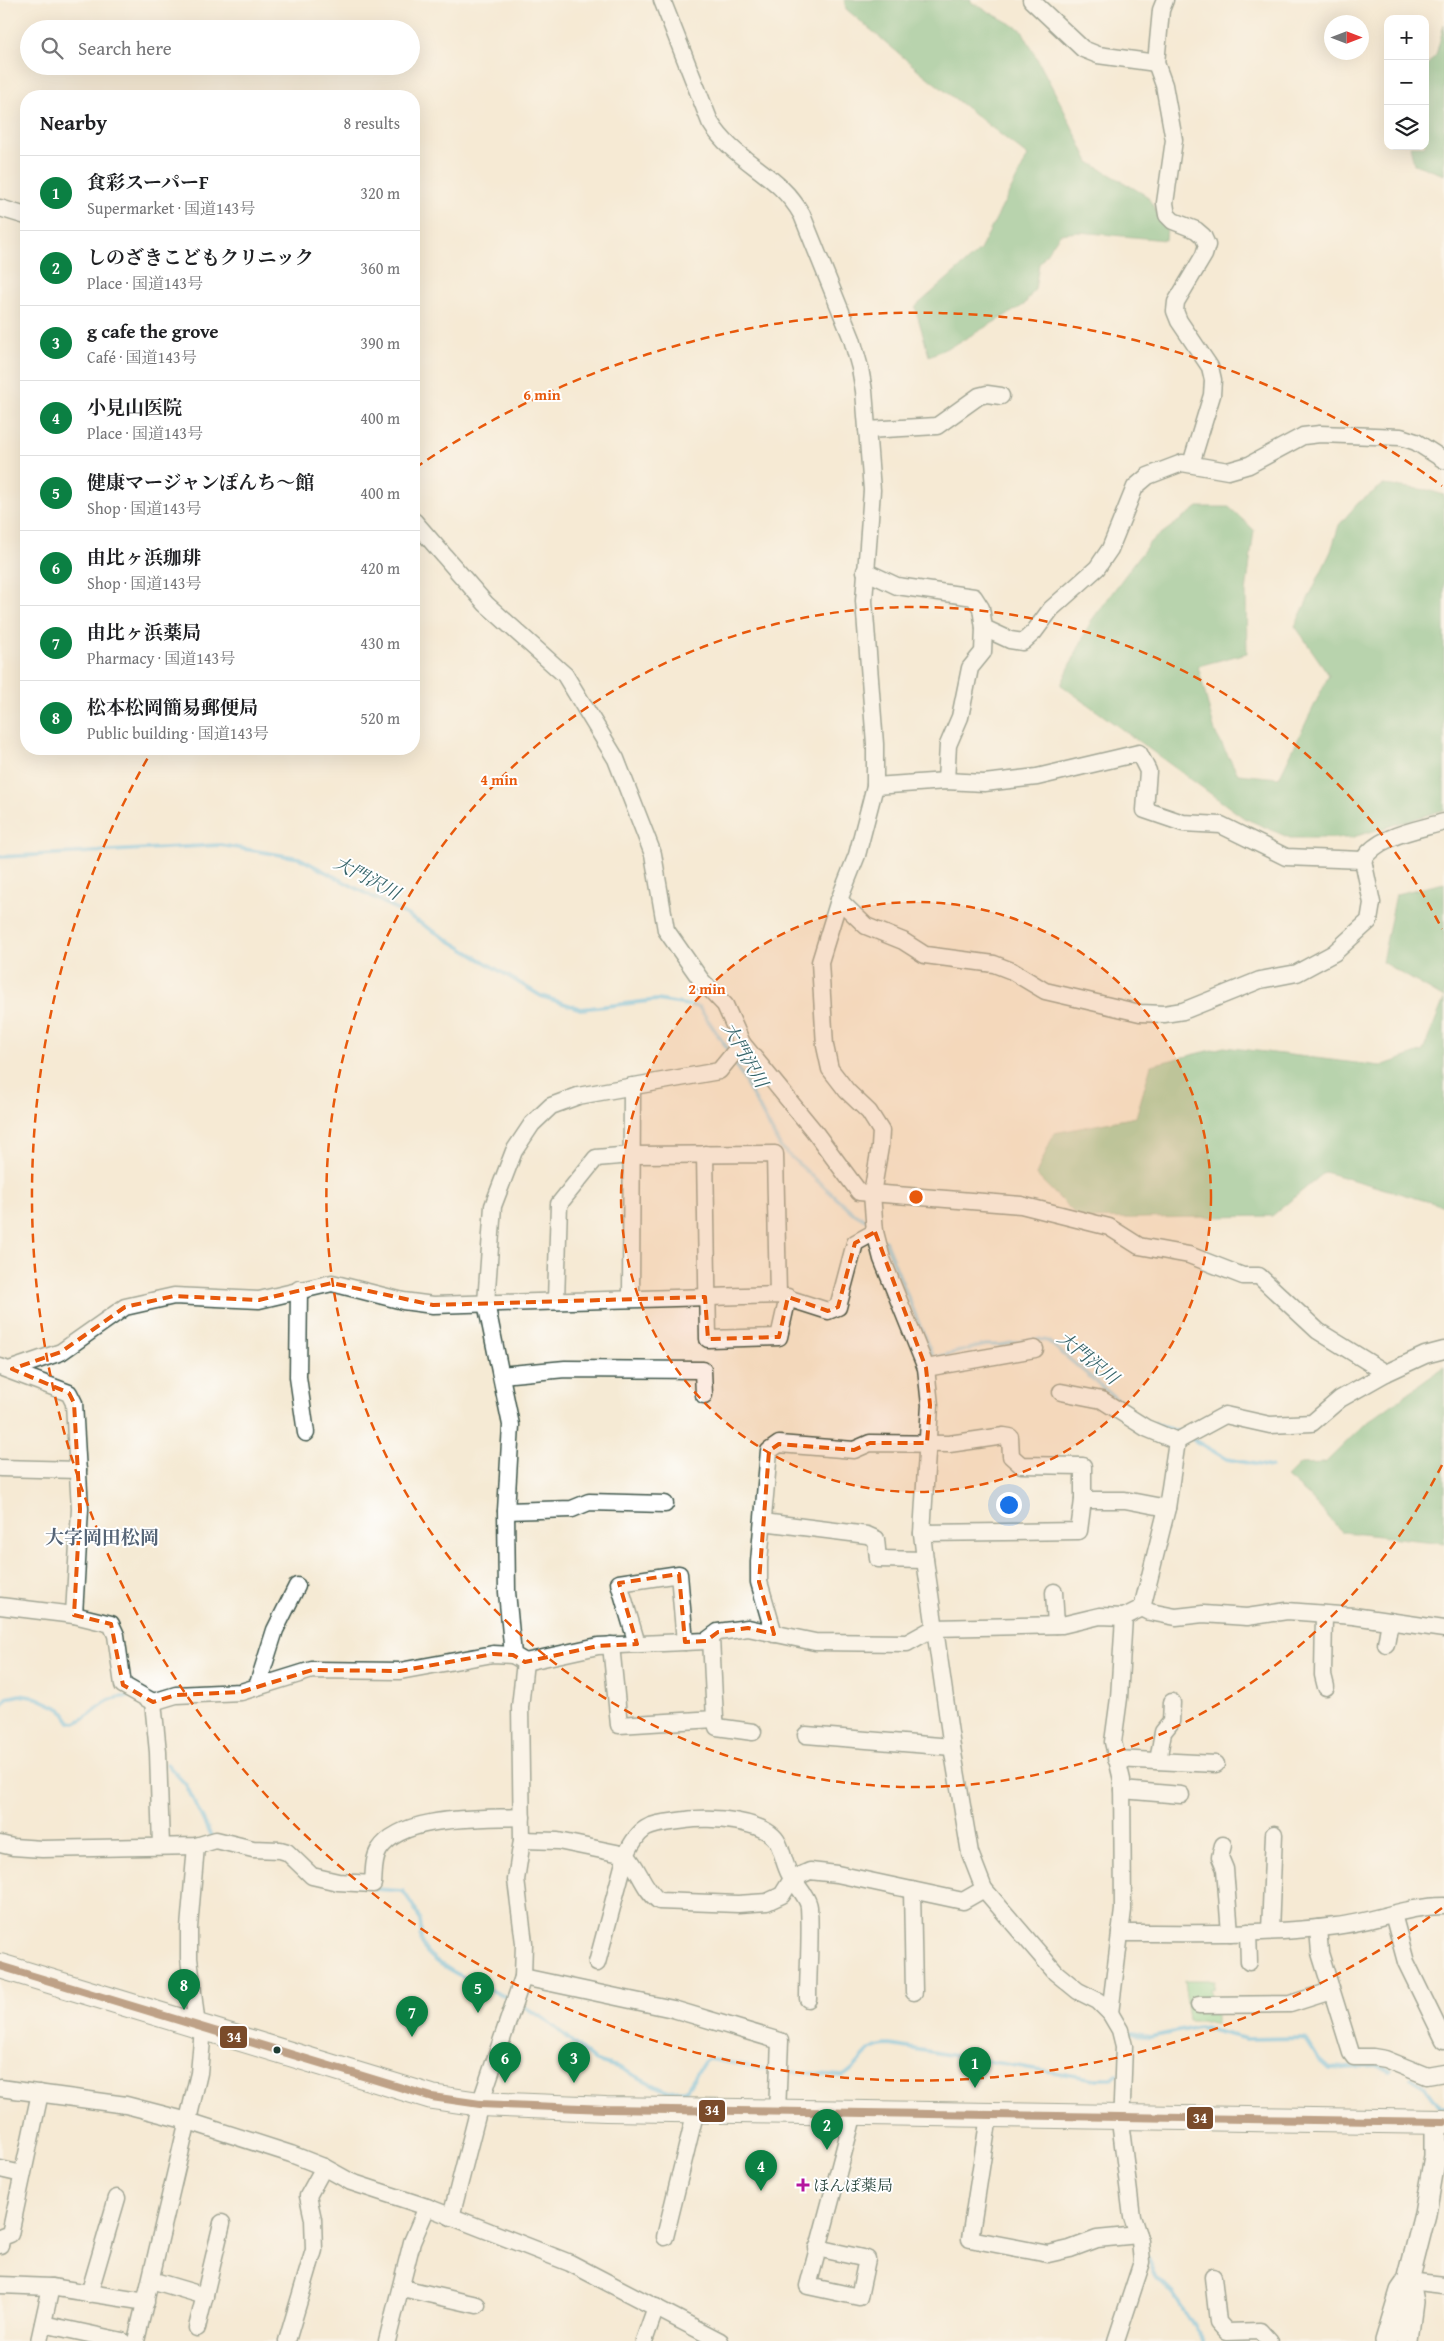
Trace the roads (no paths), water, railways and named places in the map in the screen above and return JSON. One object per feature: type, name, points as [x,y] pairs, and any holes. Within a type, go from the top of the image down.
[{"type":"highway","points":[[0,1966],[432,2097],[480,2104],[1122,2119],[1440,2122]]},
{"type":"main road","points":[[1386,2341],[1401,2291],[1408,2281],[1432,2184],[1440,2122]]},
{"type":"main road","points":[[1407,2341],[1412,2302],[1408,2281]]},
{"type":"street","points":[[662,0],[710,122],[719,136],[732,150],[777,182],[793,199],[802,215],[852,339],[864,391],[872,490],[864,601],[875,744],[875,786],[857,855],[839,900],[820,962],[825,1046],[830,1069],[847,1091],[870,1112],[880,1131],[880,1147],[872,1194],[875,1232],[882,1259],[926,1368],[930,1405],[922,1533],[934,1628],[970,1853],[984,1889],[1056,1973],[1078,1991],[1098,2001],[1110,2013],[1120,2030],[1124,2046],[1122,2119],[1132,2217],[1138,2235],[1142,2262],[1116,2341]]},
{"type":"street","points":[[1031,0],[1083,49],[1098,55],[1156,64]]},
{"type":"street","points":[[1165,0],[1161,10],[1156,64],[1164,85],[1174,140],[1165,203],[1168,215],[1173,221],[1196,230],[1203,236],[1206,245],[1204,255],[1176,302],[1175,311],[1178,321],[1210,367],[1213,380],[1212,395],[1191,464]]},
{"type":"street","points":[[0,208],[20,214]]},
{"type":"street","points":[[868,430],[937,426],[979,396],[987,394],[1001,396]]},
{"type":"street","points":[[984,628],[1010,640],[1023,642],[1034,632],[1051,608],[1097,568],[1110,548],[1134,487],[1148,476],[1182,463],[1228,471],[1249,465],[1303,436],[1320,434],[1401,437],[1416,442],[1444,460]]},
{"type":"street","points":[[420,528],[486,604],[565,675],[616,758],[653,854],[666,930],[702,980],[725,1005],[733,1054],[814,1131],[859,1192],[1021,1205],[1062,1213],[1109,1227],[1139,1246],[1189,1254],[1243,1276],[1259,1276],[1318,1331],[1386,1372]]},
{"type":"street","points":[[865,571],[897,586],[974,597],[981,608],[984,628],[983,652],[970,668],[960,717],[948,745],[946,781]]},
{"type":"street","points":[[875,786],[946,781],[984,783],[1037,777],[1139,753],[1148,771],[1145,810],[1183,823],[1221,825],[1286,857],[1363,860]]},
{"type":"street","points":[[839,900],[866,926],[903,941],[925,955],[994,964],[1012,971],[1045,991],[1140,1013],[1164,1014],[1183,1011],[1260,980],[1297,974],[1334,953],[1369,921],[1372,903],[1363,860],[1368,851],[1386,840],[1444,822]]},
{"type":"street","points":[[451,2217],[480,2104],[523,1977],[524,1943],[516,1880],[522,1840],[519,1659],[508,1592],[506,1511],[510,1424],[486,1303],[493,1206],[514,1151],[522,1137],[532,1124],[551,1106],[578,1096],[719,1071],[733,1054]]},
{"type":"street","points":[[631,1299],[632,1086]]},
{"type":"street","points":[[556,1301],[560,1204],[596,1158],[632,1155],[705,1154],[775,1154],[783,1296],[779,1337],[708,1339],[705,1297],[705,1154]]},
{"type":"street","points":[[6,1368],[61,1352],[125,1307],[174,1296],[259,1300],[299,1289],[332,1283],[411,1302],[433,1305],[783,1296],[828,1310],[838,1306],[855,1243],[875,1232]]},
{"type":"street","points":[[299,1289],[298,1377],[306,1432]]},
{"type":"street","points":[[926,1368],[1035,1349]]},
{"type":"street","points":[[1178,1442],[1225,1415],[1270,1425],[1312,1423],[1340,1399],[1386,1372],[1425,1355],[1444,1350]]},
{"type":"street","points":[[6,1368],[69,1393],[74,1403],[80,1509],[74,1616]]},
{"type":"street","points":[[501,1375],[565,1369],[703,1370],[704,1395]]},
{"type":"street","points":[[1062,1392],[1102,1400],[1146,1428],[1178,1442]]},
{"type":"street","points":[[774,1634],[759,1582],[759,1562],[769,1451],[779,1444],[854,1450],[870,1444],[949,1444],[1004,1436],[1010,1437],[1011,1456],[1021,1465],[1083,1466],[1083,1500],[1079,1531],[922,1533]]},
{"type":"street","points":[[0,1606],[74,1616],[111,1624],[116,1635],[123,1685],[153,1702],[176,1695],[241,1692],[312,1670],[400,1671],[493,1654],[519,1659],[611,1645],[706,1641],[718,1632],[748,1628],[815,1642],[907,1644],[934,1628],[1056,1625],[1100,1616],[1124,1617],[1142,1608],[1167,1508],[1178,1442]]},
{"type":"street","points":[[0,1468],[78,1470]]},
{"type":"street","points":[[1083,1500],[1125,1500],[1167,1508]]},
{"type":"street","points":[[506,1511],[572,1509],[589,1502],[665,1504]]},
{"type":"street","points":[[764,1522],[867,1535],[876,1539],[878,1560],[925,1560]]},
{"type":"street","points":[[637,1644],[619,1583],[679,1574],[685,1642]]},
{"type":"street","points":[[257,1687],[275,1630],[297,1586]]},
{"type":"street","points":[[1054,1592],[1056,1625]]},
{"type":"street","points":[[1142,1608],[1150,1612],[1176,1617],[1203,1614],[1247,1617],[1286,1611],[1444,1628]]},
{"type":"street","points":[[1324,1615],[1323,1676],[1326,1687]]},
{"type":"street","points":[[1110,2013],[1123,1910],[1122,1790],[1113,1742],[1119,1698],[1124,1617]]},
{"type":"street","points":[[1386,1644],[1390,1621]]},
{"type":"street","points":[[711,1638],[717,1727],[753,1732]]},
{"type":"street","points":[[611,1645],[619,1725],[715,1718]]},
{"type":"street","points":[[153,1702],[158,1752],[161,1846]]},
{"type":"street","points":[[1158,1761],[1163,1732],[1170,1722],[1172,1702]]},
{"type":"street","points":[[806,1735],[952,1747]]},
{"type":"street","points":[[1116,1759],[1216,1764]]},
{"type":"street","points":[[1122,1790],[1181,1795]]},
{"type":"street","points":[[0,1844],[42,1849],[196,1846],[214,1841],[253,1850],[280,1850],[287,1852],[312,1876],[322,1879],[373,1884],[374,1863],[378,1852],[394,1836],[430,1822],[522,1818]]},
{"type":"street","points":[[597,1963],[626,1855],[634,1838],[642,1829],[693,1819],[745,1822],[760,1828],[778,1841],[783,1863],[809,1905],[808,1999]]},
{"type":"street","points":[[1270,1931],[1274,1834]]},
{"type":"street","points":[[522,1840],[558,1841],[626,1855],[633,1862],[652,1896],[658,1901],[711,1904],[767,1902],[782,1895],[792,1879],[810,1870],[963,1901],[984,1889]]},
{"type":"street","points":[[136,2341],[199,2073],[200,2028],[189,1958],[189,1928],[196,1846]]},
{"type":"street","points":[[1222,1846],[1220,1857],[1224,1869],[1230,1933]]},
{"type":"street","points":[[912,1890],[914,1992]]},
{"type":"street","points":[[1120,1933],[1230,1933],[1318,1928],[1337,1926],[1393,1914],[1411,1908],[1444,1906]]},
{"type":"street","points":[[1393,1914],[1406,1962],[1444,2040]]},
{"type":"street","points":[[1318,1928],[1320,1953],[1354,2057],[1385,2059],[1426,2076],[1444,2074]]},
{"type":"street","points":[[1248,1932],[1249,1962]]},
{"type":"street","points":[[523,1977],[673,2009],[780,2041],[777,2112]]},
{"type":"street","points":[[1199,2005],[1290,2004],[1331,1991]]},
{"type":"street","points":[[0,2088],[126,2105],[188,2121],[324,2166],[350,2182],[427,2207],[570,2263],[720,2341]]},
{"type":"street","points":[[1,2240],[10,2234],[40,2093]]},
{"type":"street","points":[[666,2237],[696,2110]]},
{"type":"street","points":[[817,2248],[854,2113]]},
{"type":"street","points":[[989,2116],[970,2239],[1048,2254],[1070,2249],[1097,2239],[1138,2235]]},
{"type":"street","points":[[287,2341],[314,2250],[313,2219],[308,2196],[324,2166]]},
{"type":"street","points":[[0,2169],[22,2174]]},
{"type":"street","points":[[89,2294],[117,2198]]},
{"type":"street","points":[[388,2341],[412,2242],[427,2207]]},
{"type":"street","points":[[197,2328],[222,2223]]},
{"type":"street","points":[[1213,2277],[1218,2322],[1227,2332],[1260,2331],[1269,2341]]},
{"type":"street","points":[[151,2280],[205,2296]]},
{"type":"street","points":[[1408,2281],[1444,2286]]},
{"type":"street","points":[[0,2285],[51,2287],[146,2302]]},
{"type":"street","points":[[39,2341],[51,2287]]},
{"type":"street","points":[[402,2288],[477,2305]]},
{"type":"street","points":[[644,2341],[656,2307]]},
{"type":"street","points":[[43,2324],[122,2341]]},
{"type":"waterway","name":"大門沢川","points":[[0,857],[220,845],[299,858],[407,915],[541,996],[581,1009],[657,1000],[699,1007],[729,1051]]},
{"type":"waterway","name":"大門沢川","points":[[733,1059],[781,1148],[852,1212],[869,1222]]},
{"type":"waterway","name":"大門沢川","points":[[885,1241],[933,1358],[985,1345],[1001,1345],[1038,1339],[1048,1341],[1120,1402]]},
{"type":"waterway","name":"大門沢川","points":[[1155,1424],[1182,1433]]},
{"type":"waterway","name":"大門沢川","points":[[1192,1439],[1227,1459],[1271,1467]]},
{"type":"waterway","points":[[0,1709],[7,1698],[20,1695],[37,1698],[61,1709],[70,1722],[75,1723],[106,1702],[122,1697],[132,1697]]},
{"type":"waterway","points":[[167,1764],[186,1785],[212,1838]]},
{"type":"waterway","points":[[375,1889],[403,1891],[419,1917],[422,1944],[427,1953],[436,1961],[448,1969],[512,2000]]},
{"type":"waterway","points":[[518,2003],[546,2020],[594,2060],[620,2068],[666,2091],[686,2090],[704,2062],[708,2059],[774,2070]]},
{"type":"waterway","points":[[1127,2037],[1133,2033],[1150,2037],[1199,2027],[1247,2039],[1303,2038],[1306,2039],[1319,2060],[1329,2069],[1379,2066],[1391,2070]]},
{"type":"waterway","points":[[784,2071],[843,2076],[850,2072],[874,2048],[890,2045],[1095,2079],[1112,2079],[1117,2075]]},
{"type":"waterway","points":[[1411,2078],[1425,2087],[1440,2107],[1444,2107]]},
{"type":"waterway","points":[[1148,2258],[1157,2278],[1174,2295],[1204,2341]]},
{"type":"place","name":"松本松岡簡易郵便局","points":[[184,2010]]},
{"type":"place","name":"健康マージャンぽんち～館","points":[[478,2013]]},
{"type":"place","name":"由比ヶ浜薬局","points":[[412,2037]]},
{"type":"place","name":"由比ヶ浜珈琲","points":[[505,2083]]},
{"type":"place","name":"g cafe the grove","points":[[574,2083]]},
{"type":"place","name":"食彩スーパーF","points":[[975,2088]]},
{"type":"place","name":"しのざきこどもクリニック","points":[[827,2150]]},
{"type":"place","name":"ほんぽ薬局","points":[[803,2185]]},
{"type":"place","name":"小見山医院","points":[[761,2191]]},
{"type":"district","name":"大字岡田松岡","points":[[102,1537]]}]
